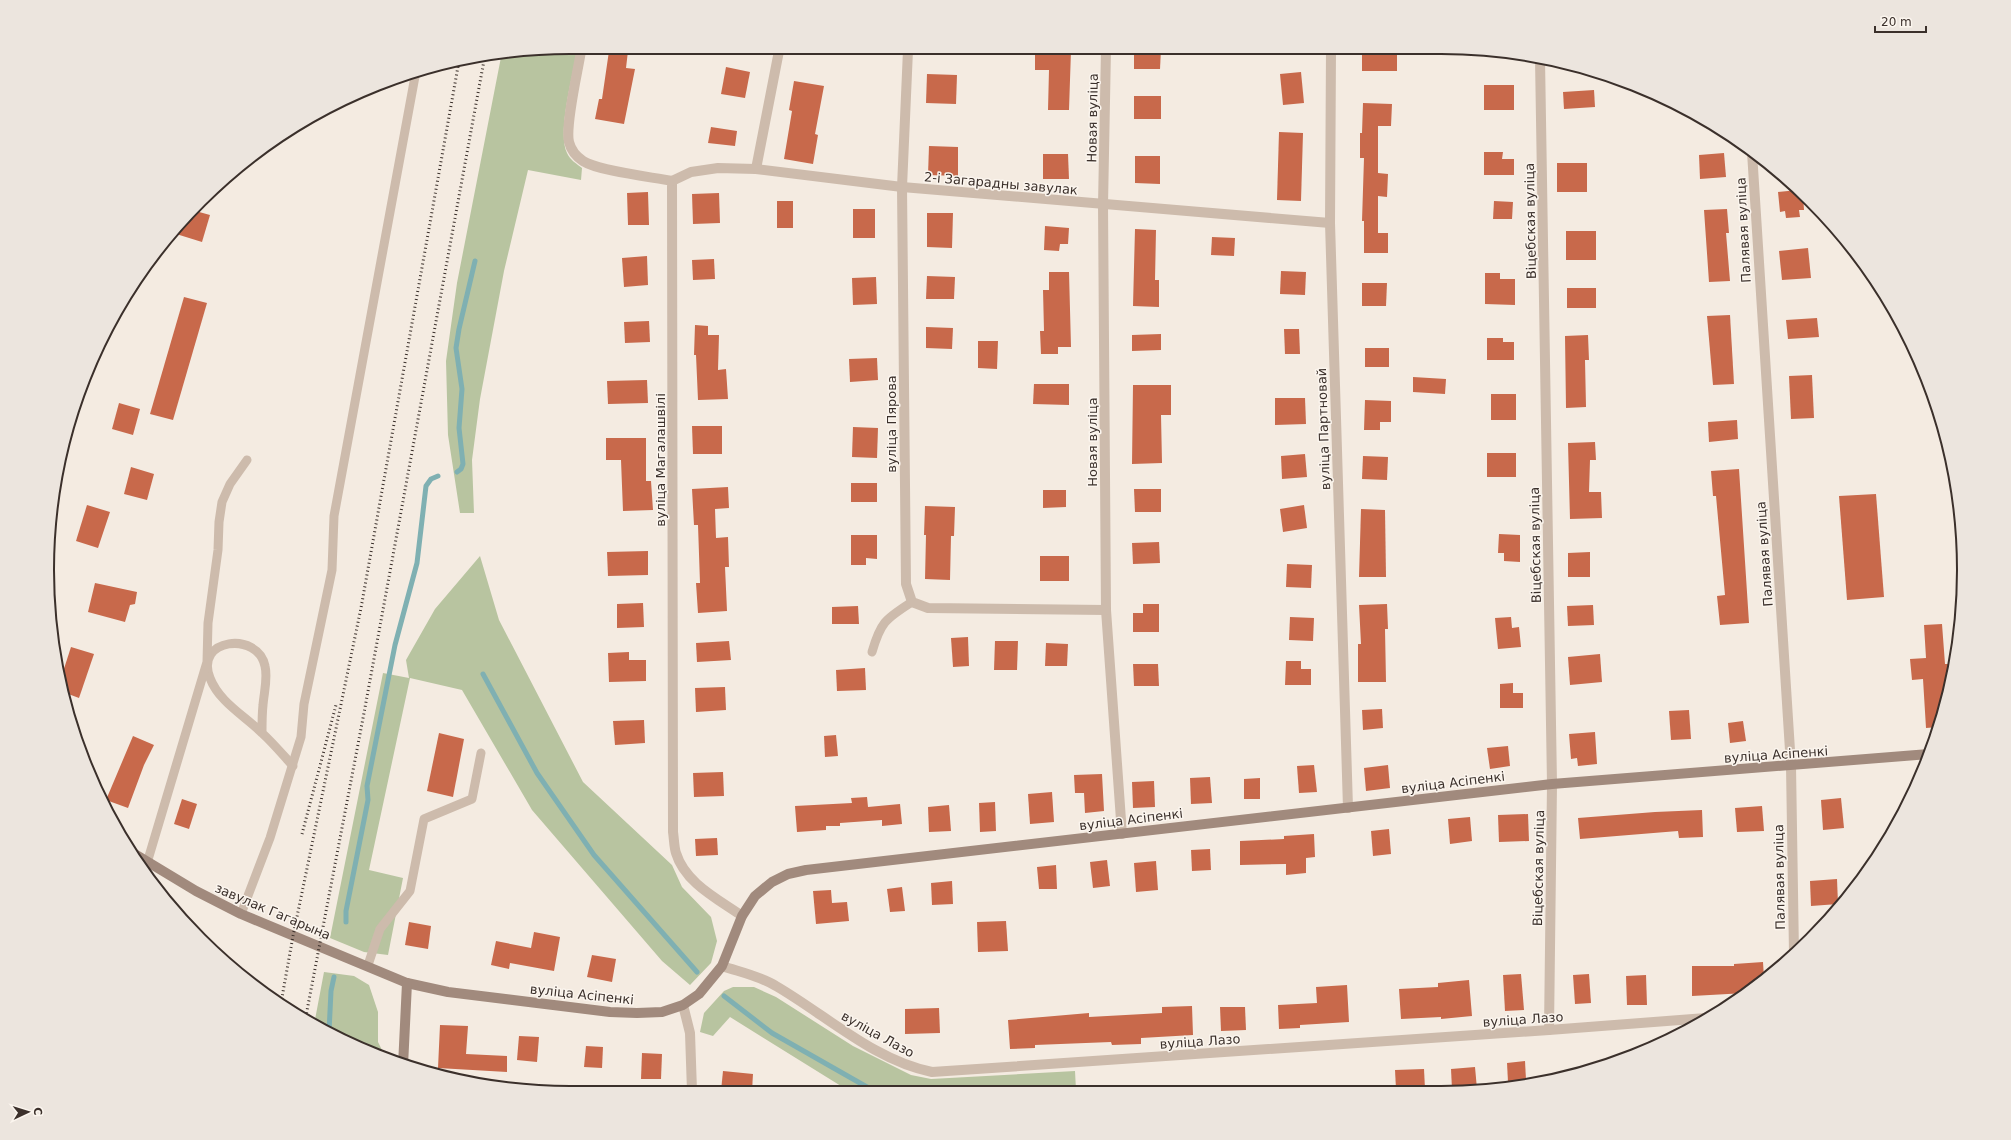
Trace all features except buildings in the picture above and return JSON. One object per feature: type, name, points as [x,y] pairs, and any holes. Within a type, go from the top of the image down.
[{"type":"street","points":[[581,54],[569,125],[569,141],[574,152],[583,161],[595,167],[672,181]]},
{"type":"street","points":[[756,169],[778,54]]},
{"type":"street","name":"вуліца Пярова","points":[[908,54],[902,187],[906,584],[912,602]]},
{"type":"street","name":"Новая вуліца","points":[[1106,54],[1103,205],[1106,610],[1122,834]]},
{"type":"street","name":"вуліца Партновай","points":[[1331,54],[1330,223],[1348,808]]},
{"type":"street","name":"Віцебская вуліца","points":[[1540,64],[1552,784],[1549,1030]]},
{"type":"street","name":"Палявая вуліца","points":[[1752,159],[1791,766],[1794,946]]},
{"type":"street","name":"2-і Загарадны завулак","points":[[672,181],[691,172],[718,168],[756,169],[902,187],[1330,223]]},
{"type":"street","name":"вуліца Магалашвілі","points":[[672,181],[673,832],[676,853],[684,870],[697,884],[742,916]]},
{"type":"street","points":[[912,602],[928,608],[1106,610]]},
{"type":"street","name":"вуліца Асіпенкі","points":[[407,983],[448,992],[610,1012],[662,1012],[683,1005],[699,994],[722,966],[742,916],[755,896],[772,882],[788,874],[806,870],[1552,784],[1923,755]]},
{"type":"street","name":"завулак Гагарына","points":[[143,860],[196,891],[241,914],[368,965],[407,983]]},
{"type":"street","name":"вуліца Лазо","points":[[722,966],[775,985],[857,1039],[913,1068],[932,1072],[1696,1019]]},
{"type":"street","points":[[403,1059],[407,983]]},
{"type":"street","points":[[683,1005],[690,1032],[692,1086]]},
{"type":"lane","points":[[241,914],[270,838],[301,737],[304,704],[332,570],[334,516],[415,78]]},
{"type":"lane","points":[[247,460],[230,484],[222,502],[219,522],[218,550],[208,623],[207,662],[210,678],[219,694],[262,732],[293,766]]},
{"type":"lane","points":[[872,652],[878,631],[886,619],[912,602]]},
{"type":"lane","points":[[148,863],[207,662],[213,651],[223,645],[236,644],[250,646],[260,654],[265,666],[266,682],[262,706],[262,732]]},
{"type":"lane","points":[[368,965],[380,929],[410,891],[424,819],[472,799],[481,754]]},
{"type":"green space","points":[[576,54],[565,118],[564,144],[568,155],[582,168],[581,180],[528,170],[504,271],[480,399],[472,460],[474,513],[460,513],[448,435],[446,361],[457,283],[501,58],[536,55]]},
{"type":"green space","points":[[480,556],[499,620],[583,782],[672,865],[682,887],[711,917],[717,941],[711,963],[690,985],[662,961],[532,810],[462,690],[410,678],[369,870],[403,878],[388,955],[364,952],[330,938],[383,673],[409,678],[406,660],[435,609]]},
{"type":"green space","points":[[324,972],[354,976],[369,985],[378,1012],[378,1042],[382,1051],[342,1033],[315,1019]]},
{"type":"green space","points":[[733,987],[754,987],[776,997],[853,1046],[911,1075],[931,1079],[1075,1071],[1076,1086],[841,1086],[730,1017],[713,1036],[700,1032],[704,1013],[724,991]]},
{"type":"waterway","points":[[457,472],[461,469],[463,464],[459,428],[462,389],[456,348],[475,261]]},
{"type":"waterway","points":[[346,922],[346,911],[368,800],[367,786],[395,645],[417,563],[426,486],[431,479],[438,476]]},
{"type":"waterway","points":[[483,674],[537,773],[594,855],[697,972]]},
{"type":"waterway","points":[[329,1026],[331,991],[334,977]]},
{"type":"waterway","points":[[724,996],[772,1033],[865,1086]]},
{"type":"railway","points":[[306,1014],[364,713],[484,61]]},
{"type":"railway","points":[[282,998],[293,936],[361,608],[458,67]]},
{"type":"railway","points":[[302,834],[336,705]]}]
